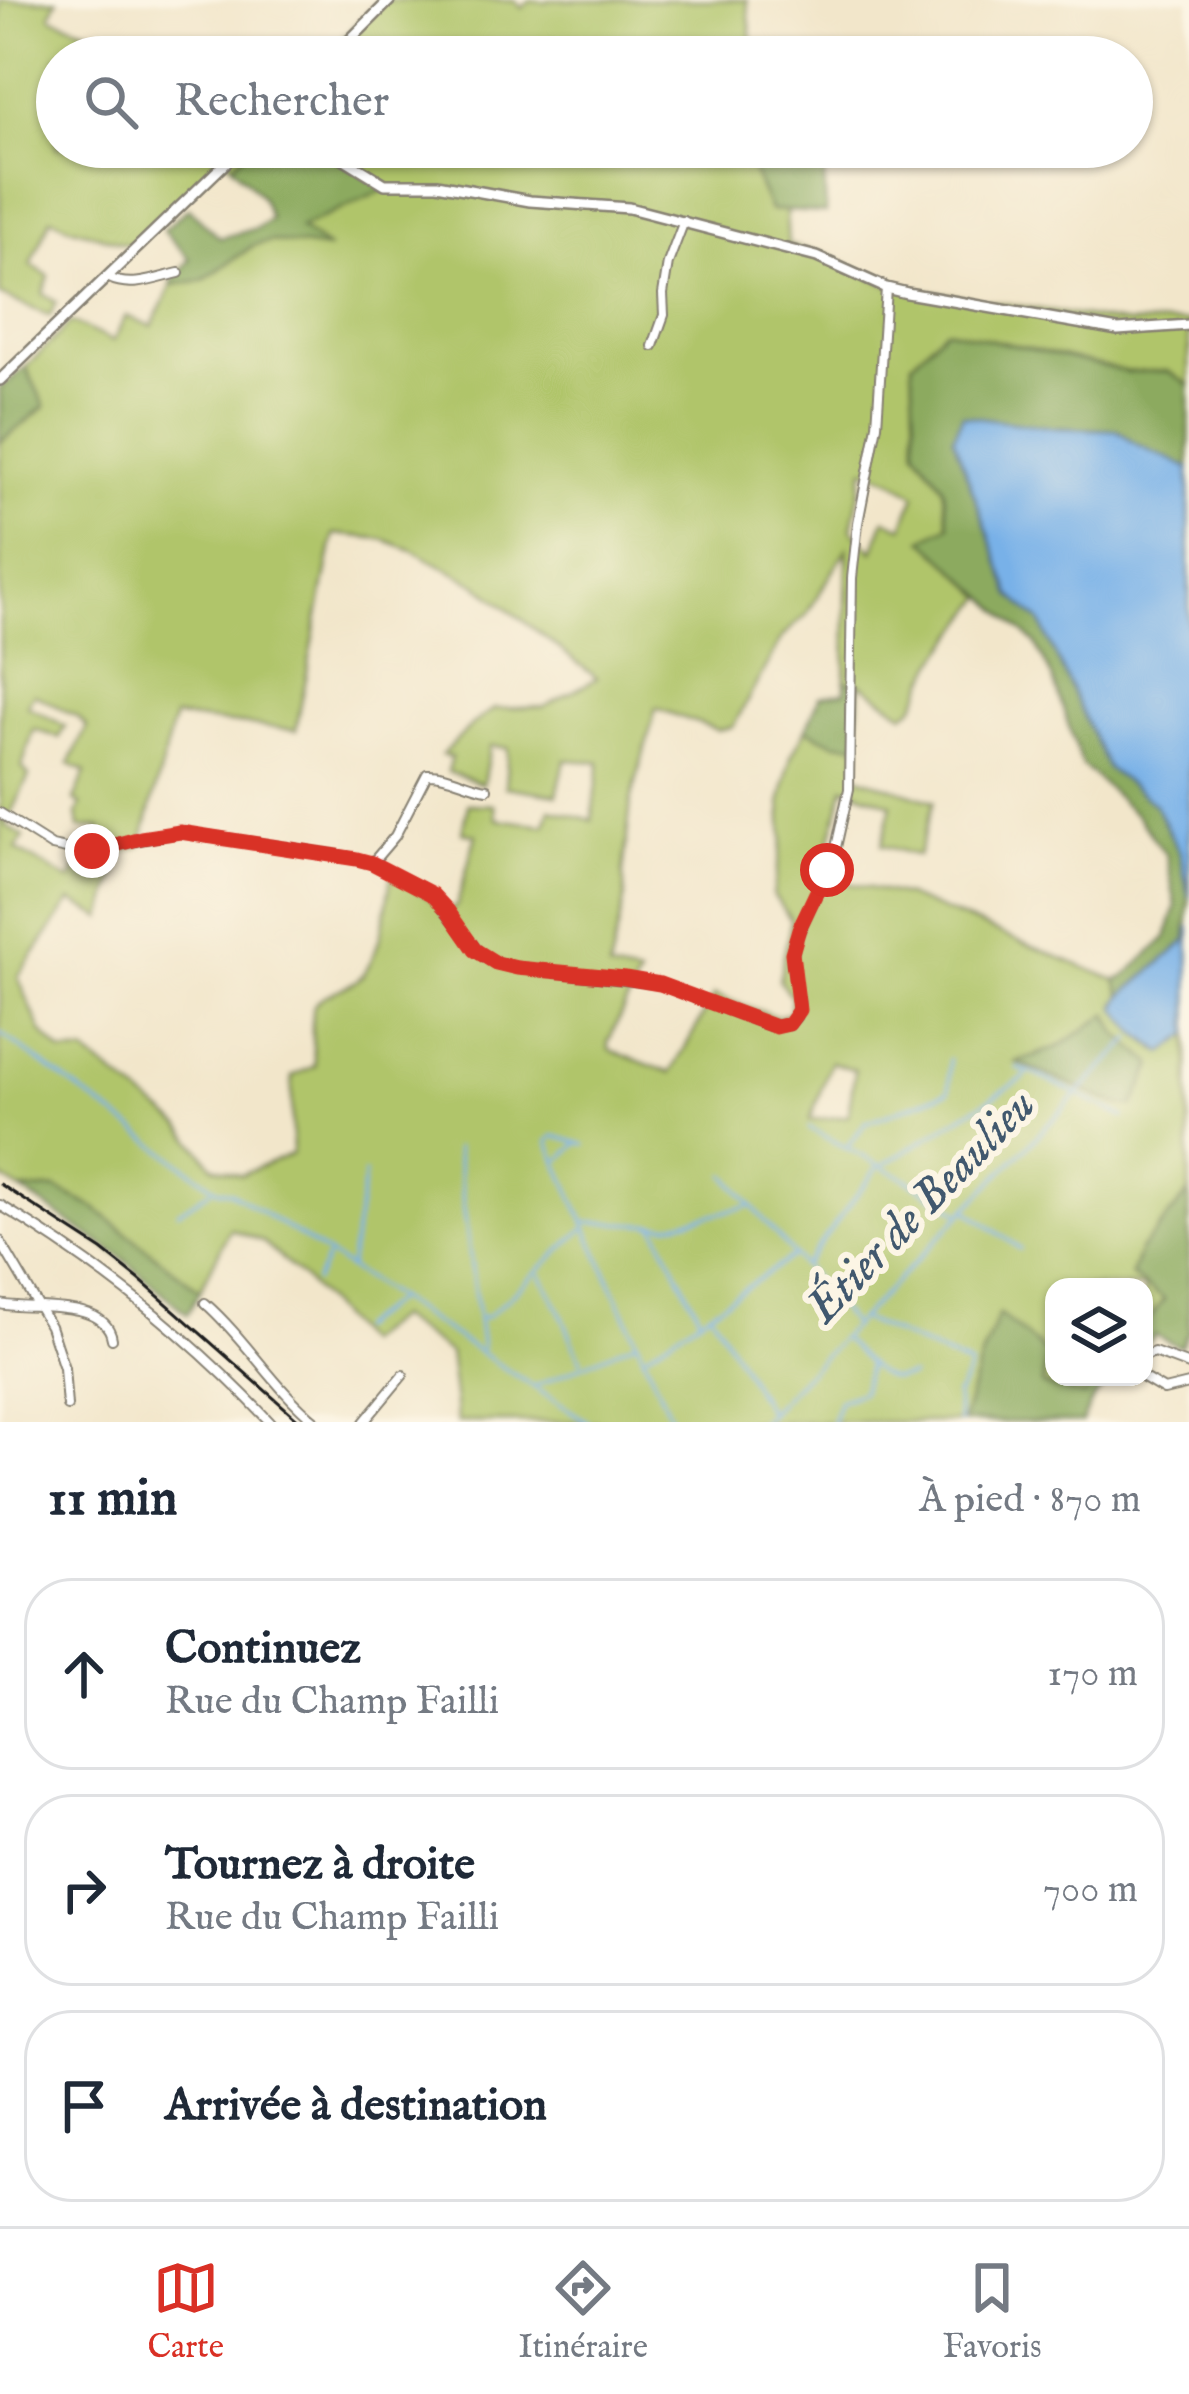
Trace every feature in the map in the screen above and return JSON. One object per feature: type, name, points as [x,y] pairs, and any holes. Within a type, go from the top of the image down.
[{"type":"street","points":[[354,36],[390,0]]},
{"type":"street","points":[[0,380],[221,168]]},
{"type":"street","points":[[360,168],[386,184],[437,184],[530,201],[629,208],[817,257],[886,288],[1118,330],[1189,326]]},
{"type":"street","points":[[653,346],[664,315],[668,262],[684,221]]},
{"type":"street","points":[[110,278],[139,283],[179,273]]},
{"type":"street","points":[[0,813],[52,846],[80,852],[180,832],[372,863],[432,894],[475,950],[496,963],[660,984],[770,1026],[789,1024],[800,1003],[792,963],[795,940],[835,852],[849,789],[854,547],[877,425],[886,288]]},
{"type":"street","points":[[372,863],[394,836],[427,774],[487,789]]},
{"type":"street","points":[[0,1205],[85,1260],[146,1308],[270,1422]]},
{"type":"street","points":[[0,1241],[40,1305],[59,1347],[68,1406]]},
{"type":"street","points":[[0,1304],[40,1305],[85,1314],[105,1324],[112,1339]]},
{"type":"street","points":[[205,1304],[316,1422]]},
{"type":"street","points":[[1153,1352],[1189,1365]]},
{"type":"street","points":[[364,1422],[403,1375]]},
{"type":"street","points":[[1153,1384],[1164,1390],[1189,1384]]},
{"type":"green space","points":[[0,0],[57,0],[53,18],[105,36],[36,36],[36,168],[213,168],[133,246],[51,218],[31,265],[49,276],[43,294],[56,302],[50,316],[0,295]]},
{"type":"green space","points":[[379,0],[515,0],[522,8],[531,0],[747,0],[751,36],[344,36]]},
{"type":"green space","points":[[235,168],[353,168],[386,189],[300,228],[329,249],[272,241],[254,245],[203,280],[172,285],[190,259],[163,230],[188,208],[220,238],[257,228],[270,219],[262,198]]},
{"type":"green space","points":[[352,168],[751,168],[770,210],[786,210],[788,245],[827,255],[887,284],[1128,324],[1189,322],[1189,385],[1168,371],[1128,372],[946,329],[912,362],[916,450],[943,486],[949,526],[924,539],[984,597],[934,664],[914,707],[904,714],[860,683],[845,681],[847,549],[806,615],[782,637],[733,727],[717,730],[656,708],[631,801],[625,897],[609,970],[639,976],[608,1042],[609,1050],[671,1073],[714,995],[777,1017],[789,1013],[792,997],[779,981],[791,920],[773,895],[783,839],[781,800],[791,756],[806,729],[835,743],[857,744],[856,776],[934,801],[918,856],[882,845],[892,804],[844,787],[822,874],[906,896],[1116,980],[1122,996],[1116,1004],[1137,1033],[1158,1051],[1189,1034],[1189,1193],[1140,1250],[1131,1275],[1135,1278],[1045,1278],[1045,1386],[1090,1386],[1084,1396],[1041,1385],[999,1315],[962,1422],[457,1422],[449,1353],[397,1317],[363,1343],[262,1241],[230,1229],[200,1291],[95,1208],[56,1189],[21,1190],[0,1177],[0,442],[45,407],[26,367],[71,322],[113,341],[126,316],[152,326],[172,285],[204,280],[254,245],[272,241],[325,247],[298,228],[385,189]],"holes":[[[864,469],[915,495],[903,527],[885,519],[873,551],[852,529]],[[334,534],[382,539],[479,586],[597,678],[544,707],[494,709],[442,755],[451,757],[448,772],[483,784],[490,746],[508,748],[505,787],[557,795],[565,760],[600,762],[592,820],[550,809],[545,825],[496,819],[494,805],[468,804],[462,832],[476,835],[457,905],[446,913],[391,876],[380,936],[366,970],[313,1008],[315,1066],[292,1076],[292,1154],[241,1175],[213,1166],[181,1126],[85,1053],[62,1053],[41,1031],[18,977],[71,901],[103,918],[118,854],[141,846],[174,717],[296,730]],[[34,694],[87,727],[69,764],[86,772],[74,800],[81,804],[79,828],[100,828],[105,854],[80,856],[69,880],[16,849],[24,837],[5,825],[29,776],[22,767],[34,729],[59,738],[65,726],[27,706]],[[831,1062],[855,1070],[848,1116],[810,1120]]]},
{"type":"green space","points":[[751,168],[824,168],[826,213],[770,210]]},
{"type":"green space","points":[[945,329],[1128,372],[1168,371],[1189,385],[1189,468],[1117,430],[1058,428],[953,437],[1011,595],[1040,620],[1107,767],[1154,803],[1180,853],[1189,898],[1186,941],[1122,996],[1116,980],[1166,938],[1176,907],[1166,855],[1137,816],[1082,765],[1052,677],[1035,643],[923,539],[949,525],[943,486],[916,450],[912,363]]},
{"type":"green space","points":[[26,367],[45,406],[0,442],[0,388]]},
{"type":"green space","points":[[845,681],[860,683],[857,744],[835,743],[806,729],[820,696],[845,692]]},
{"type":"green space","points":[[1108,1014],[1118,1034],[1153,1065],[1134,1106],[1118,1105],[1016,1062],[1058,1047]]},
{"type":"green space","points":[[56,1189],[95,1208],[200,1291],[187,1314],[121,1257],[21,1190]]},
{"type":"green space","points":[[1189,1193],[1189,1331],[1180,1347],[1153,1337],[1153,1314],[1164,1299],[1153,1291],[1153,1278],[1131,1276],[1140,1250]]},
{"type":"green space","points":[[1153,1291],[1164,1299],[1153,1314]]},
{"type":"green space","points":[[999,1314],[1045,1352],[1042,1385],[1084,1396],[1090,1386],[1105,1386],[1082,1422],[962,1422]]},
{"type":"water","points":[[963,415],[1057,428],[1117,430],[1189,468],[1189,898],[1180,853],[1154,803],[1107,768],[1040,621],[1011,595],[953,437]]},
{"type":"water","points":[[1189,926],[1189,1034],[1163,1053],[1116,1008],[1122,996],[1186,941]]},
{"type":"waterway","points":[[0,1033],[218,1190],[231,1192],[588,1422]]},
{"type":"waterway","name":"Étier de Beaulieu","points":[[760,1422],[1132,1038]]},
{"type":"waterway","points":[[847,1148],[865,1123],[949,1091],[949,1060]]},
{"type":"waterway","points":[[1017,1068],[1124,1117]]},
{"type":"waterway","points":[[883,1165],[1024,1078],[1027,1071]]},
{"type":"waterway","points":[[809,1128],[959,1212]]},
{"type":"waterway","points":[[585,1145],[554,1136],[548,1141],[673,1422]]},
{"type":"waterway","points":[[559,1161],[578,1143]]},
{"type":"waterway","points":[[456,1148],[482,1349]]},
{"type":"waterway","points":[[804,1265],[878,1167]]},
{"type":"waterway","points":[[349,1267],[365,1174]]},
{"type":"waterway","points":[[726,1175],[853,1325]]},
{"type":"waterway","points":[[178,1212],[211,1190]]},
{"type":"waterway","points":[[587,1222],[668,1225],[749,1206]]},
{"type":"waterway","points":[[968,1211],[1020,1249]]},
{"type":"waterway","points":[[655,1226],[700,1318]]},
{"type":"waterway","points":[[480,1318],[487,1317],[585,1228]]},
{"type":"waterway","points":[[646,1354],[793,1256]]},
{"type":"waterway","points":[[315,1282],[327,1257]]},
{"type":"waterway","points":[[539,1272],[581,1361]]},
{"type":"waterway","points":[[357,1329],[397,1298]]},
{"type":"waterway","points":[[711,1313],[769,1413]]},
{"type":"waterway","points":[[861,1319],[970,1366],[956,1395],[959,1422]]},
{"type":"waterway","points":[[832,1422],[840,1400],[862,1392],[868,1364],[843,1339]]},
{"type":"waterway","points":[[536,1386],[637,1341]]},
{"type":"waterway","points":[[869,1365],[889,1378],[912,1376]]},
{"type":"railway","points":[[0,1184],[140,1280],[301,1422]]},
{"type":"route","points":[[92,851],[180,832],[357,859],[432,894],[475,950],[496,963],[660,984],[776,1027],[789,1024],[799,1010],[792,953],[827,870]]}]
